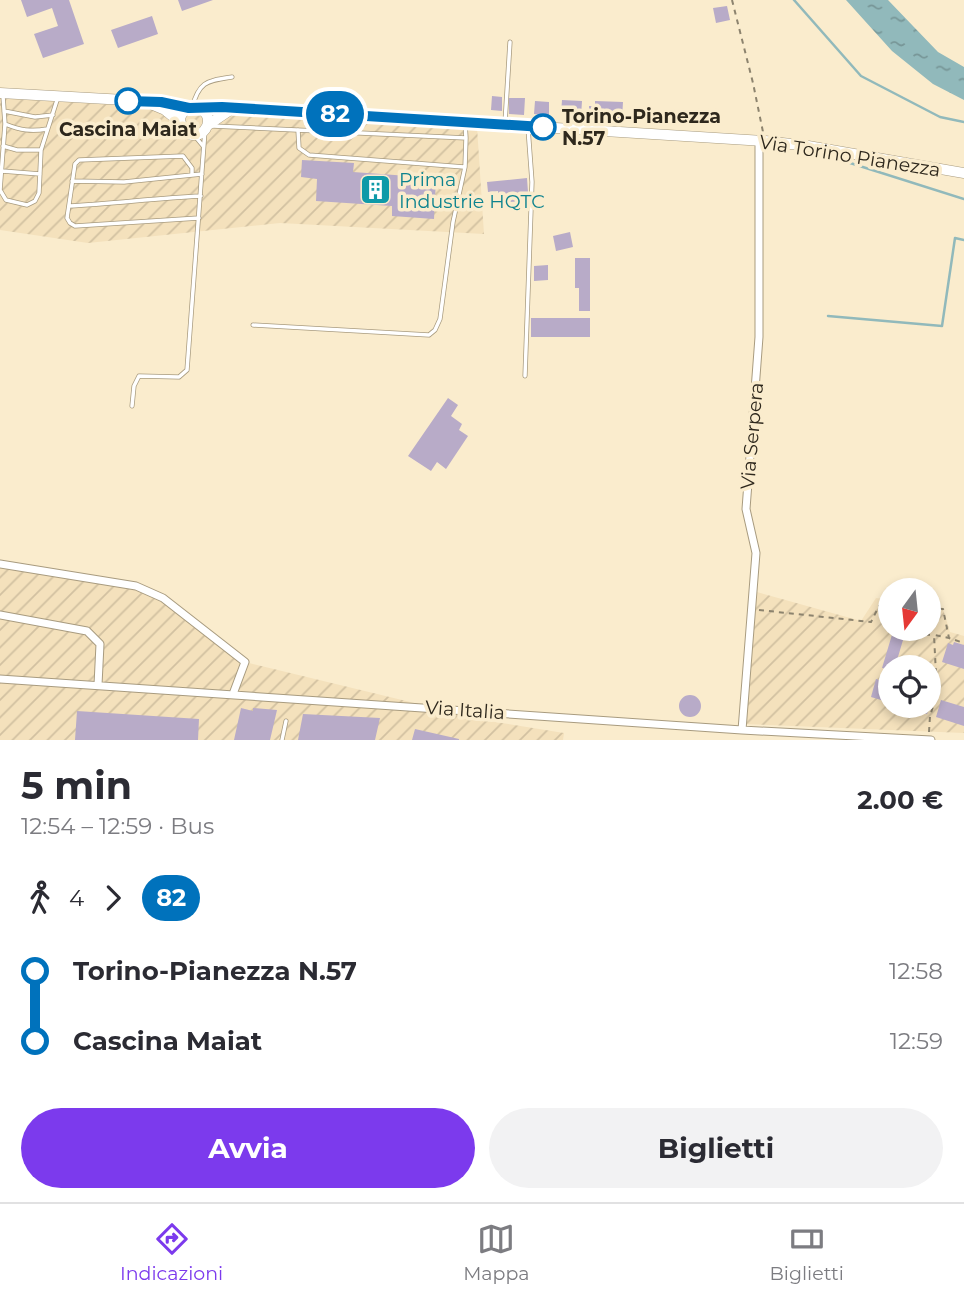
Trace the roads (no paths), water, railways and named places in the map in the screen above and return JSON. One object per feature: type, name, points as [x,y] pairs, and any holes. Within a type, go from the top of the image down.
[{"type":"main road","name":"Via Torino Pianezza","points":[[2,94],[762,141],[808,146],[964,173]]},
{"type":"main road","name":"Via Torino Pianezza","points":[[150,103],[165,110],[181,123]]},
{"type":"main road","points":[[207,127],[207,116],[195,108],[182,114],[181,123],[185,132],[194,135],[207,127],[234,108]]},
{"type":"street","name":"Via Serpera","points":[[742,730],[755,544],[746,509],[759,337],[762,141]]},
{"type":"street","points":[[0,564],[136,586],[163,598],[245,662],[233,694]]},
{"type":"street","points":[[0,615],[87,631],[100,644],[98,685]]},
{"type":"street","name":"Via Italia","points":[[0,679],[742,730],[930,740]]},
{"type":"lane","points":[[505,125],[510,42]]},
{"type":"lane","points":[[195,108],[195,95],[202,85],[210,80],[232,76]]},
{"type":"lane","points":[[2,94],[5,124],[0,190],[6,200],[27,205],[36,201],[39,193],[41,150],[58,97]]},
{"type":"lane","points":[[4,111],[36,117],[52,115]]},
{"type":"lane","points":[[253,325],[429,335],[435,330],[440,319],[453,222],[464,167],[465,122]]},
{"type":"lane","points":[[5,124],[33,132],[48,129]]},
{"type":"lane","points":[[525,376],[532,182],[528,126]]},
{"type":"lane","points":[[132,406],[134,386],[139,376],[178,377],[187,370],[207,127],[466,138]]},
{"type":"lane","points":[[298,130],[299,148],[309,155],[464,167]]},
{"type":"lane","points":[[194,135],[204,147]]},
{"type":"lane","points":[[3,146],[41,150]]},
{"type":"lane","points":[[192,175],[192,168],[183,156],[79,160],[75,164],[67,218],[69,223],[75,226],[199,218]]},
{"type":"lane","points":[[2,171],[40,174]]},
{"type":"lane","points":[[72,181],[124,182],[202,174]]},
{"type":"lane","points":[[69,206],[201,196]]},
{"type":"lane","points":[[282,740],[286,721]]},
{"type":"water","points":[[846,0],[888,0],[938,52],[964,67],[964,100],[933,84],[892,51]]},
{"type":"waterway","points":[[794,0],[861,76],[940,117],[964,122]]},
{"type":"waterway","points":[[847,162],[964,199]]},
{"type":"waterway","points":[[828,316],[942,326],[955,238],[964,240]]},
{"type":"place","name":"Cascina Maiat","points":[[128,101]]},
{"type":"place","name":"Torino-Pianezza N.57","points":[[543,127]]},
{"type":"place","name":"Prima Industrie HQTC","points":[[376,190]]}]
